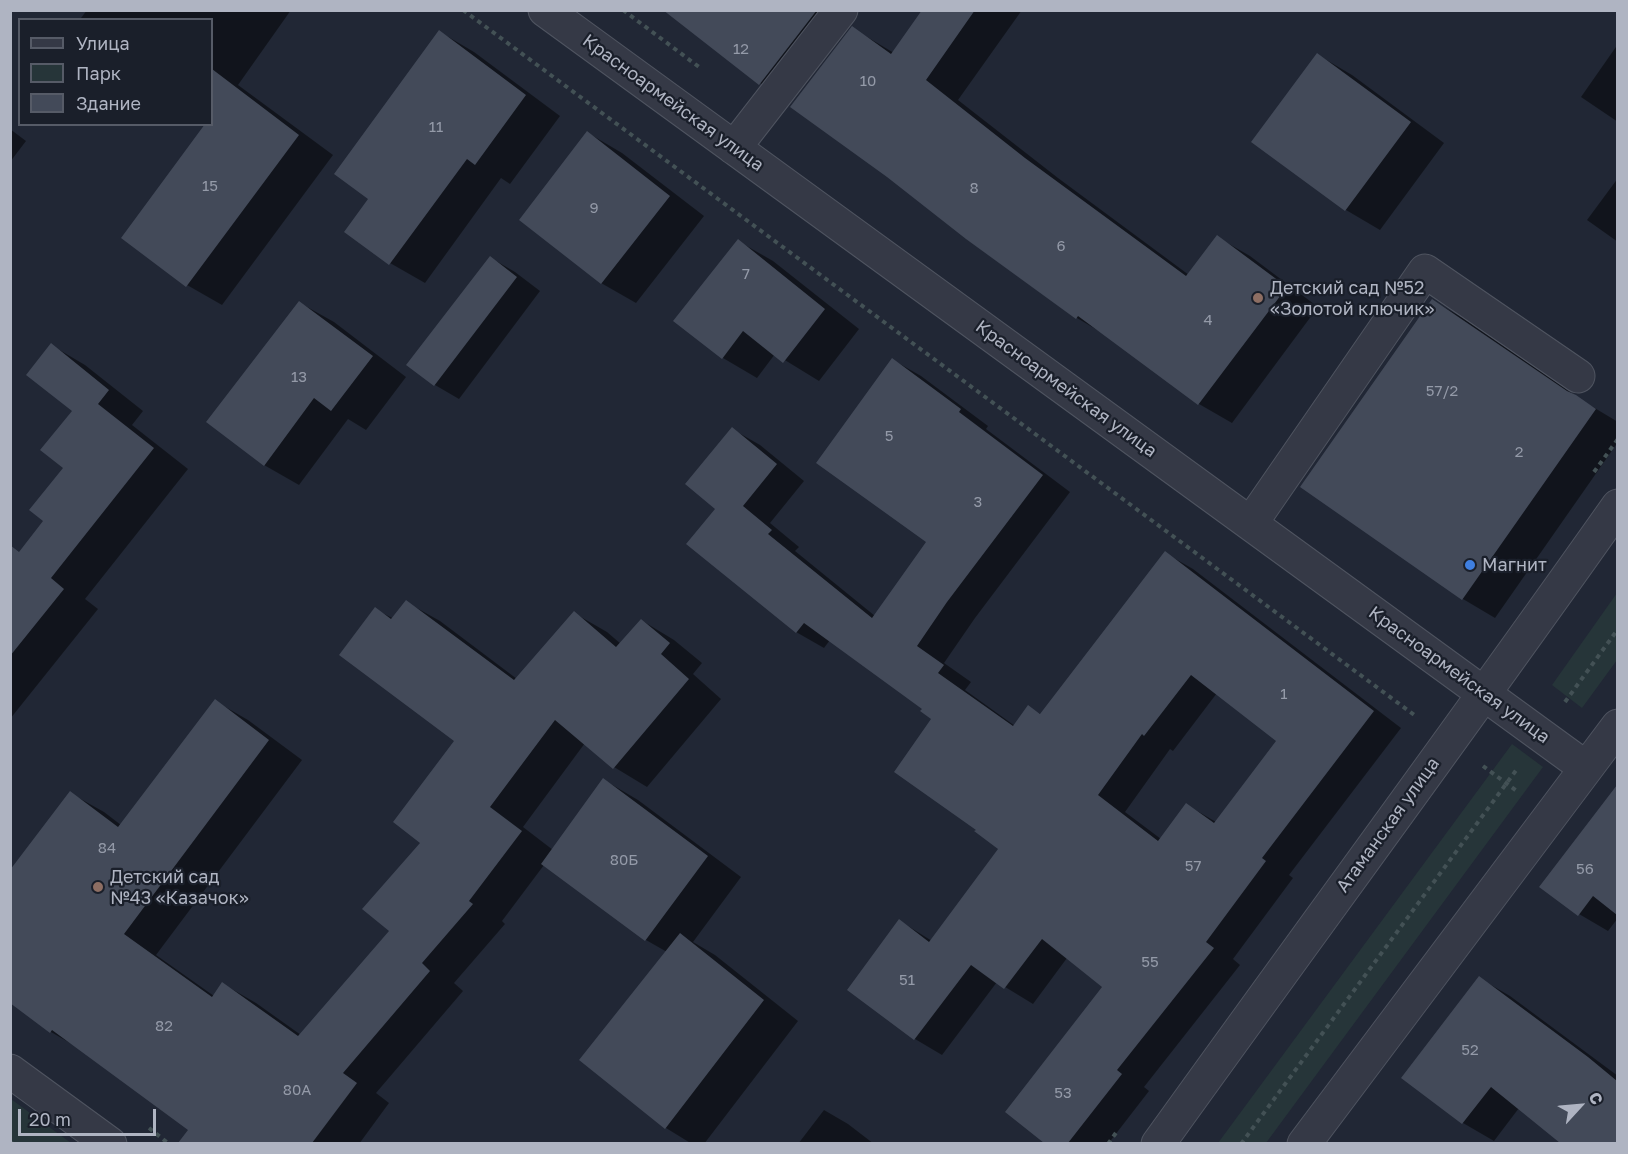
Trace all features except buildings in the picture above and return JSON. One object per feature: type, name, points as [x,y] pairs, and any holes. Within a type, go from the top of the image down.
[{"type":"street","name":"Красноармейская улица","points":[[545,10],[1586,768]]},
{"type":"street","points":[[734,148],[841,10]]},
{"type":"street","points":[[1251,523],[1425,271],[1578,376]]},
{"type":"street","name":"Атаманская улица","points":[[1158,1143],[1617,506]]},
{"type":"street","points":[[1304,1143],[1617,726]]},
{"type":"street","points":[[10,1071],[110,1143]]},
{"type":"path","points":[[462,10],[1550,816]]},
{"type":"path","points":[[1242,1143],[1617,629]]},
{"type":"green space","points":[[1617,593],[1617,660],[1582,708],[1552,685]]},
{"type":"green space","points":[[1512,744],[1543,767],[1266,1143],[1218,1143]]},
{"type":"green space","points":[[11,1099],[71,1143],[11,1143]]},
{"type":"place","name":"Детский сад №52 «Золотой ключик»","points":[[1258,298]]},
{"type":"place","name":"Магнит","points":[[1470,565]]},
{"type":"place","name":"Детский сад №43 «Казачок»","points":[[98,887]]}]
